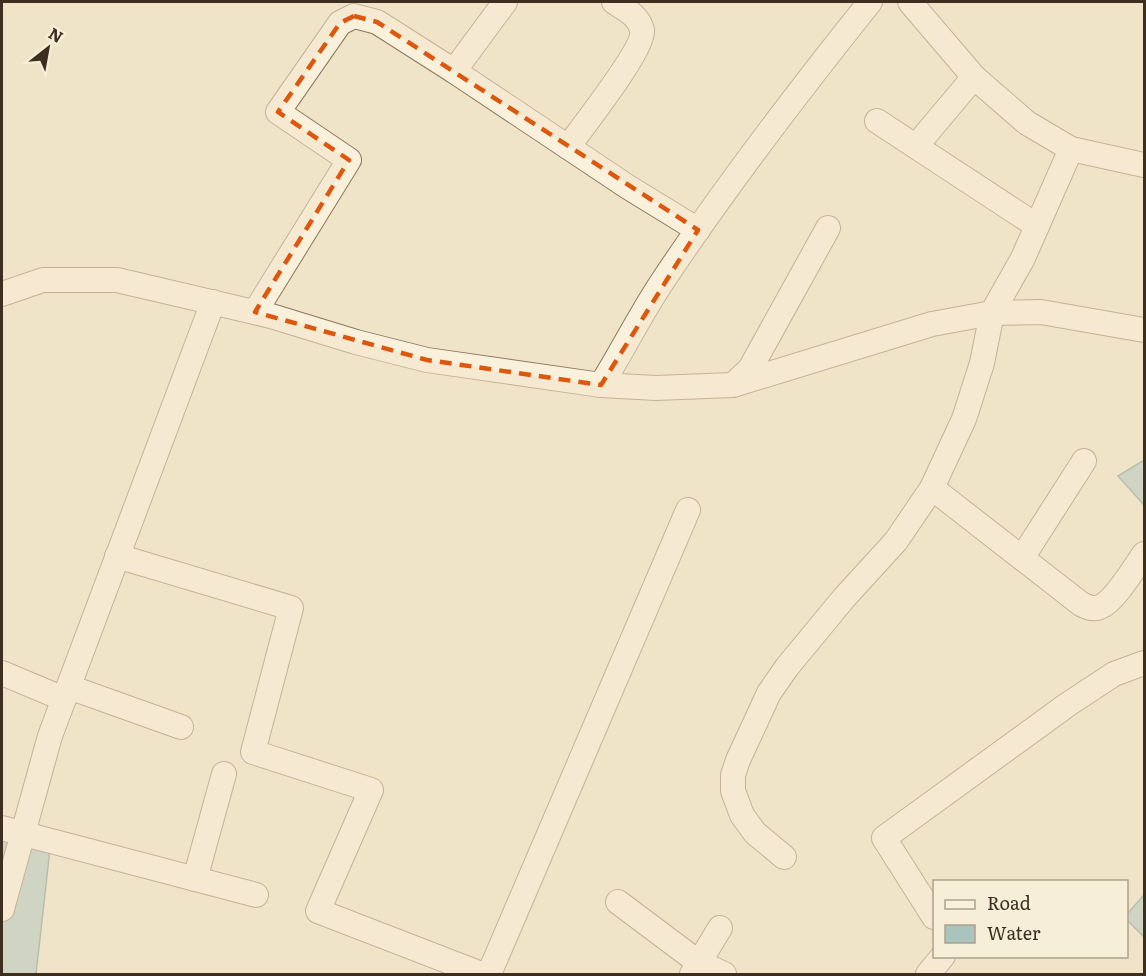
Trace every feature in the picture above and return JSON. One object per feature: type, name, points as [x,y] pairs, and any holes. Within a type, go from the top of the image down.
[{"type":"street","points":[[454,71],[505,2]]},
{"type":"street","points":[[568,147],[634,54],[643,33],[639,20],[614,2]]},
{"type":"street","points":[[601,385],[662,281],[798,91],[870,2]]},
{"type":"street","points":[[910,2],[974,77],[1027,123],[1071,149],[1144,165]]},
{"type":"street","points":[[255,312],[349,160],[278,112],[340,23],[354,16],[377,22],[698,230]]},
{"type":"street","points":[[916,146],[974,77]]},
{"type":"street","points":[[877,121],[1037,226]]},
{"type":"street","points":[[784,857],[755,833],[742,815],[733,791],[733,775],[738,760],[769,693],[844,598],[896,541],[932,488],[964,419],[982,363],[992,313],[1023,258],[1071,149]]},
{"type":"street","points":[[733,385],[750,369],[828,228]]},
{"type":"street","points":[[2,294],[43,280],[117,280],[255,312],[427,360],[601,385],[656,388],[733,385],[932,324],[992,313],[1041,312],[1144,330]]},
{"type":"street","points":[[2,909],[12,830],[50,736],[213,302]]},
{"type":"street","points":[[1022,558],[1084,461]]},
{"type":"street","points":[[932,488],[1081,604],[1098,608],[1108,602],[1144,554]]},
{"type":"street","points":[[489,975],[688,510]]},
{"type":"street","points":[[117,556],[291,608],[253,752],[371,790],[318,911],[481,975]]},
{"type":"street","points":[[933,915],[884,838],[1067,705],[1114,674],[1144,663]]},
{"type":"street","points":[[2,673],[181,727]]},
{"type":"street","points":[[195,879],[224,774]]},
{"type":"street","points":[[12,830],[256,895]]},
{"type":"street","points":[[618,902],[695,968],[724,975]]},
{"type":"street","points":[[695,968],[720,928]]},
{"type":"street","points":[[928,975],[942,958]]},
{"type":"highlighted area","points":[[354,16],[377,22],[698,230],[601,385],[427,360],[255,312],[349,160],[278,112],[340,23]]},
{"type":"water","points":[[1144,460],[1144,505],[1118,476]]},
{"type":"water","points":[[2,817],[50,849],[36,974],[2,974]]},
{"type":"water","points":[[1144,895],[1144,937],[1128,921],[1128,913]]}]
